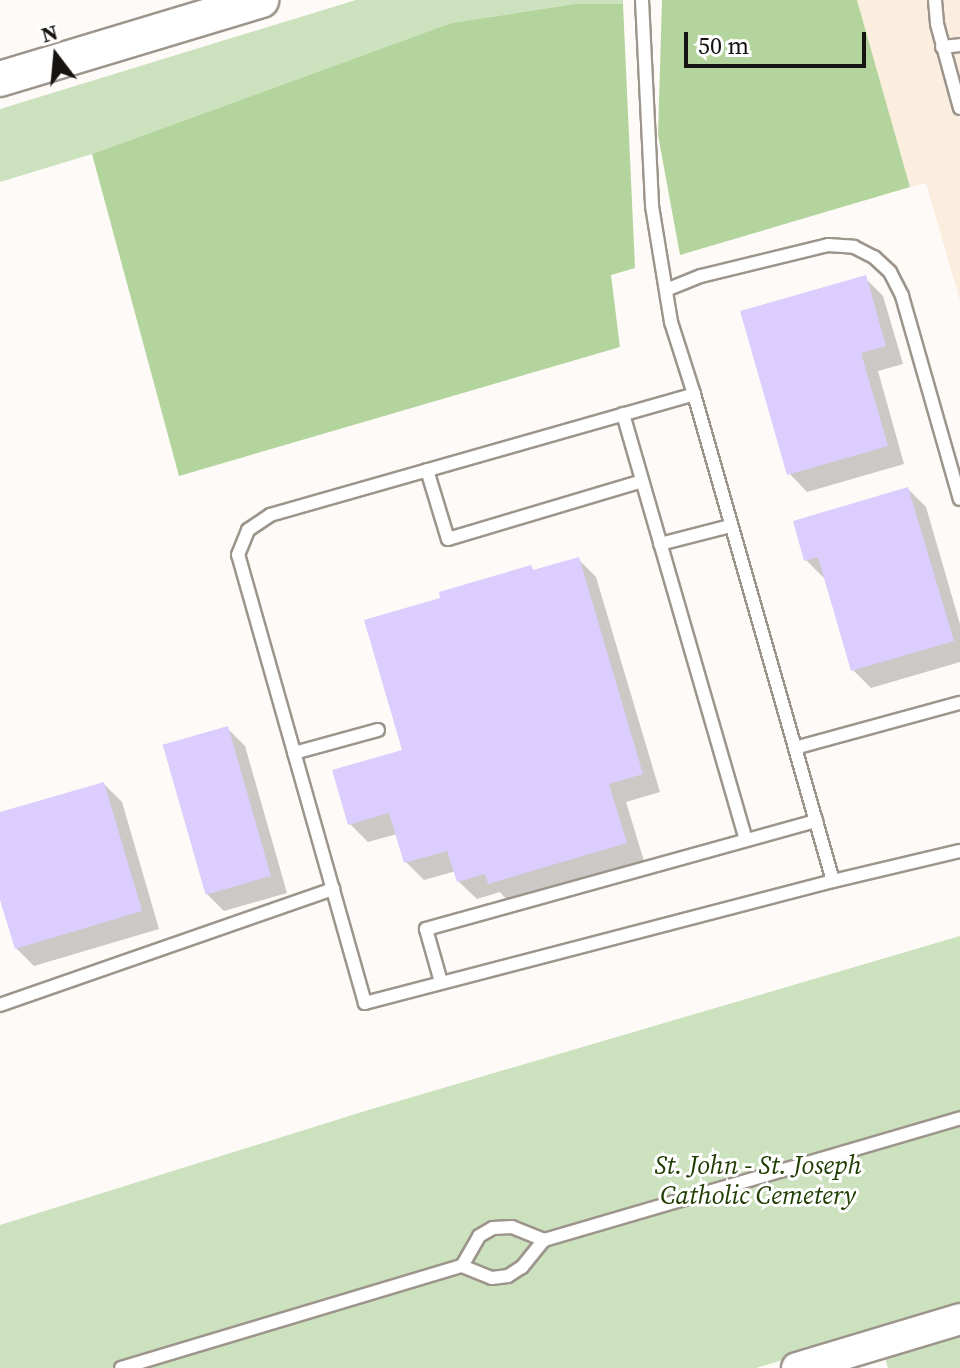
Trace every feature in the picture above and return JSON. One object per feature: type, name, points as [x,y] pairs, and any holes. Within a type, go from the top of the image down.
[{"type":"main road","points":[[0,79],[261,0]]},
{"type":"street","points":[[797,1368],[960,1319]]},
{"type":"lane","points":[[642,0],[652,206],[671,322],[833,881]]},
{"type":"lane","points":[[935,0],[942,47],[960,108]]},
{"type":"lane","points":[[942,47],[960,45]]},
{"type":"lane","points":[[666,290],[701,276],[828,245],[854,247],[874,257],[890,272],[902,296],[960,499]]},
{"type":"lane","points":[[694,394],[270,515],[248,530],[238,555],[365,1003],[960,851]]},
{"type":"lane","points":[[623,414],[746,840]]},
{"type":"lane","points":[[427,470],[448,539],[642,481]]},
{"type":"lane","points":[[660,544],[730,526]]},
{"type":"lane","points":[[795,748],[960,703]]},
{"type":"lane","points":[[294,753],[378,730]]},
{"type":"lane","points":[[441,982],[426,929],[816,821]]},
{"type":"lane","points":[[0,1005],[333,889]]},
{"type":"lane","points":[[121,1368],[462,1266],[492,1278],[508,1276],[522,1267],[544,1240],[960,1118]]},
{"type":"lane","points":[[462,1266],[479,1236],[493,1228],[512,1227],[544,1240]]},
{"type":"shaded area","points":[[857,0],[960,0],[960,301],[926,183],[910,187]]},
{"type":"green space","points":[[356,0],[623,0],[623,4],[574,4],[451,23],[92,154],[0,182],[0,109]]},
{"type":"green space","points":[[662,0],[857,0],[910,187],[680,255],[658,135]]},
{"type":"green space","points":[[574,4],[623,4],[635,268],[611,275],[620,347],[179,476],[92,154],[451,23]]},
{"type":"green space","name":"St. John - St. Joseph Catholic Cemetery","points":[[960,936],[960,1368],[888,1368],[877,1332],[756,1368],[0,1368],[0,1225],[365,1111]]},
{"type":"building","points":[[866,275],[886,346],[861,353],[888,446],[787,475],[740,311]]},
{"type":"building","points":[[908,487],[954,641],[851,671],[818,557],[804,561],[793,521]]},
{"type":"building","points":[[579,557],[643,774],[609,784],[627,843],[488,884],[485,874],[457,882],[447,851],[404,863],[389,813],[348,825],[332,770],[402,750],[364,620],[440,598],[439,592],[531,565],[533,570]]},
{"type":"building","points":[[228,726],[271,876],[206,895],[163,745]]},
{"type":"building","points":[[104,782],[142,911],[15,949],[0,900],[0,812]]}]
